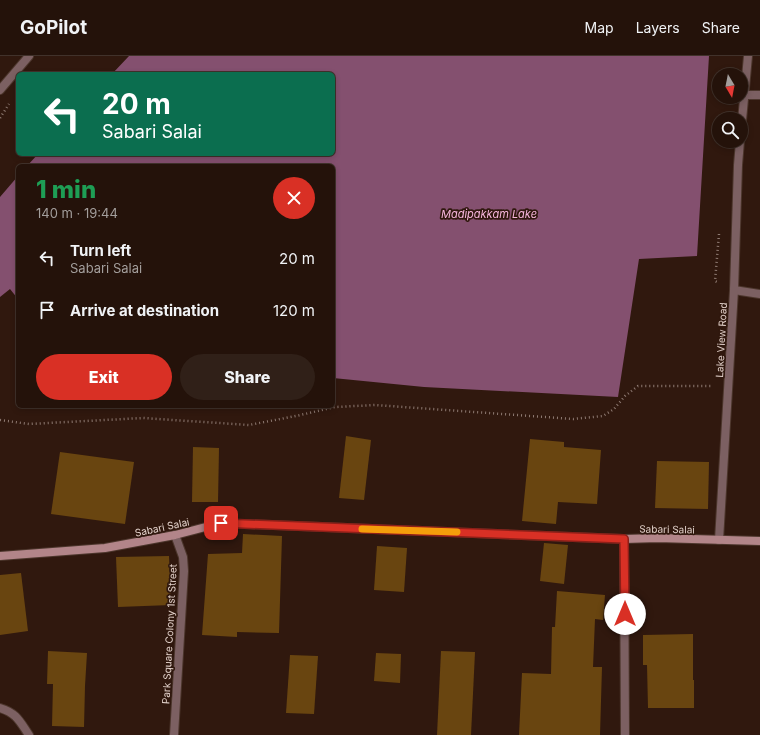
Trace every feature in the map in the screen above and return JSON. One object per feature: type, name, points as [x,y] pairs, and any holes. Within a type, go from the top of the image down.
[{"type":"main road","name":"Sabari Salai","points":[[0,556],[105,548],[175,535],[221,523],[624,539],[658,538],[760,541]]},
{"type":"street","points":[[0,90],[29,56]]},
{"type":"street","points":[[747,68],[748,56]]},
{"type":"street","points":[[748,95],[760,95]]},
{"type":"street","name":"Lake View Road","points":[[719,540],[734,290],[739,148]]},
{"type":"street","points":[[734,290],[760,294]]},
{"type":"street","name":"Park Square Colony 1st Street","points":[[174,735],[184,571],[183,557],[175,535]]},
{"type":"street","points":[[624,539],[625,735]]},
{"type":"street","points":[[0,708],[15,715],[29,735]]},
{"type":"path","points":[[335,407],[375,405],[573,419],[602,416],[614,409],[624,396],[638,386],[728,386]]},
{"type":"path","points":[[0,420],[29,424],[143,418],[249,425],[331,408]]},
{"type":"water","name":"Madipakkam Lake","points":[[129,56],[709,56],[697,256],[639,259],[618,397],[424,387],[335,378],[335,164],[29,164],[36,156],[335,156],[335,72],[114,72]]},
{"type":"water","points":[[16,178],[16,296],[10,289],[0,297],[0,197]]},
{"type":"building","points":[[346,436],[371,440],[364,500],[339,498]]},
{"type":"building","points":[[530,439],[564,442],[564,447],[601,450],[597,504],[558,502],[556,524],[522,521]]},
{"type":"building","points":[[193,447],[219,448],[218,502],[192,502]]},
{"type":"building","points":[[60,452],[134,462],[125,524],[51,514]]},
{"type":"building","points":[[657,461],[709,462],[708,509],[655,508]]},
{"type":"building","points":[[243,534],[282,536],[279,633],[237,632],[237,637],[202,635],[208,554],[242,553]]},
{"type":"building","points":[[544,543],[568,545],[564,584],[540,581]]},
{"type":"building","points":[[377,546],[407,548],[404,592],[374,590]]},
{"type":"building","points":[[169,556],[171,605],[118,607],[116,557]]},
{"type":"building","points":[[21,573],[28,631],[0,635],[0,575]]},
{"type":"building","points":[[557,591],[605,595],[603,620],[595,619],[593,667],[602,667],[600,735],[519,735],[522,673],[551,674],[552,627],[555,627]]},
{"type":"building","points":[[693,634],[694,708],[648,708],[647,665],[643,665],[643,635]]},
{"type":"building","points":[[48,651],[87,653],[84,727],[52,726],[53,684],[47,684]]},
{"type":"building","points":[[441,651],[475,652],[471,735],[437,735]]},
{"type":"building","points":[[376,653],[401,654],[400,683],[374,681]]},
{"type":"building","points":[[290,655],[318,656],[314,714],[286,713]]},
{"type":"slow traffic","points":[[362,529],[457,532]]},
{"type":"route","points":[[221,523],[624,539],[625,614]]}]
